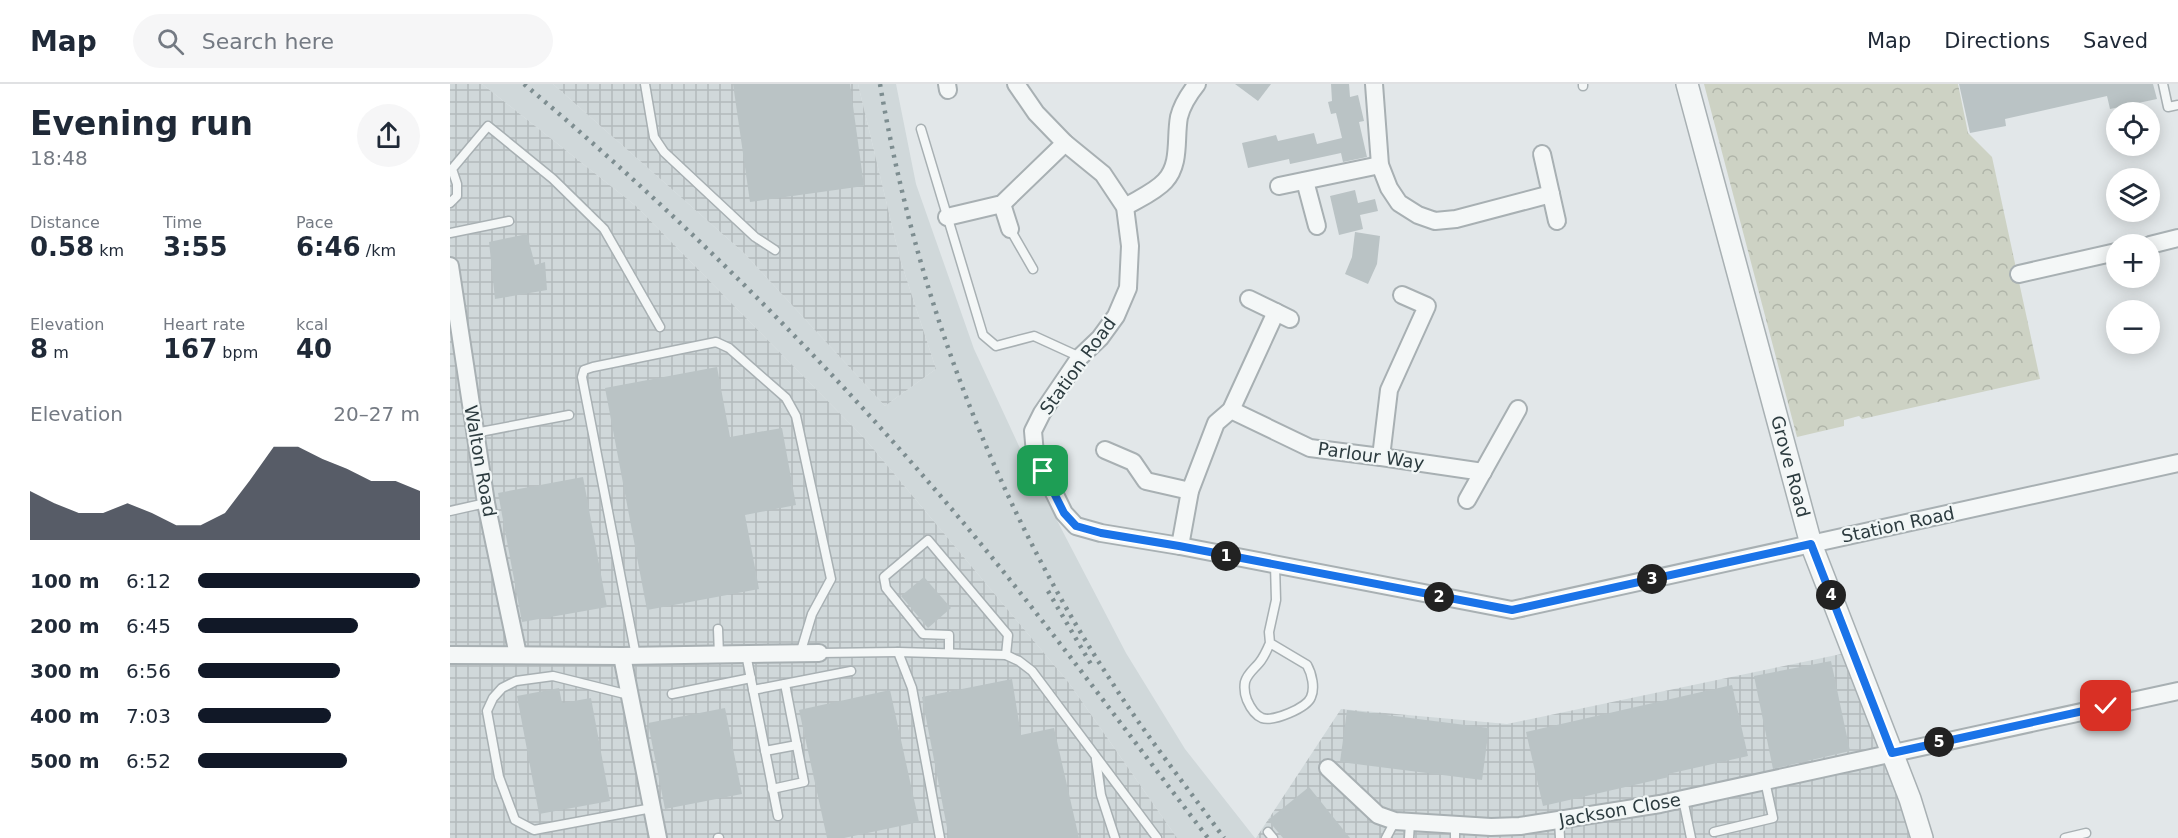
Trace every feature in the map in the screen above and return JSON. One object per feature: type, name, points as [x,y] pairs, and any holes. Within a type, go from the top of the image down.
[{"type":"street","name":"Station Road","points":[[1016,84],[1036,113],[1065,143],[1103,174],[1125,207],[1130,246],[1128,288],[1116,316],[1100,338],[1080,357],[1042,413],[1033,431],[1035,454],[1064,513],[1076,526],[1101,533],[1512,610],[2178,463]]},
{"type":"street","points":[[1125,207],[1163,183],[1170,174],[1174,163],[1179,117],[1186,100],[1197,84]]},
{"type":"street","points":[[1374,84],[1380,165],[1389,188],[1399,203],[1435,221],[1456,219],[1551,194]]},
{"type":"street","name":"Grove Road","points":[[1687,84],[1811,544],[1910,799],[1922,838]]},
{"type":"street","points":[[947,217],[1002,204],[1065,143]]},
{"type":"street","points":[[1542,154],[1557,221]]},
{"type":"street","points":[[1279,186],[1380,165]]},
{"type":"street","points":[[1305,181],[1317,226]]},
{"type":"street","points":[[1002,204],[1010,230]]},
{"type":"street","points":[[2160,242],[2178,238]]},
{"type":"street","points":[[2019,274],[2106,254]]},
{"type":"street","name":"Walton Road","points":[[450,266],[454,327],[486,503],[518,655]]},
{"type":"street","points":[[1381,456],[1389,390],[1427,306],[1402,296]]},
{"type":"street","points":[[1179,546],[1190,491],[1216,423],[1231,410],[1283,316],[1249,299]]},
{"type":"street","points":[[1467,500],[1518,409]]},
{"type":"street","name":"Parlour Way","points":[[1231,410],[1310,448],[1381,456],[1483,472]]},
{"type":"street","points":[[1105,450],[1133,462],[1146,482],[1190,491]]},
{"type":"street","points":[[450,655],[629,656],[819,653]]},
{"type":"street","points":[[629,656],[630,695],[658,838]]},
{"type":"street","name":"Jackson Close","points":[[1328,768],[1378,815],[1405,827],[1455,832],[1491,832],[1683,799],[2178,691]]},
{"type":"lane","points":[[645,84],[654,137],[664,152],[755,237],[774,250]]},
{"type":"lane","points":[[2163,84],[2168,107],[2178,105]]},
{"type":"lane","points":[[450,203],[457,196],[457,184],[452,169],[488,126],[553,179],[604,229],[660,327]]},
{"type":"lane","points":[[921,129],[983,335],[996,346],[1034,336],[1080,357]]},
{"type":"lane","points":[[450,233],[510,221]]},
{"type":"lane","points":[[1010,230],[1033,269]]},
{"type":"lane","points":[[629,656],[582,376],[584,370],[593,367],[716,342],[729,348],[786,398],[796,416],[831,579],[812,614],[800,654]]},
{"type":"lane","points":[[475,433],[569,415]]},
{"type":"lane","points":[[450,511],[486,503]]},
{"type":"lane","points":[[949,653],[949,635],[923,634],[886,588],[884,577],[928,540],[1008,635],[1006,655]]},
{"type":"lane","points":[[1270,643],[1307,665],[1313,685],[1311,699],[1308,702],[1286,715],[1270,719],[1262,718],[1254,712],[1248,703],[1245,687],[1246,678],[1264,656],[1270,643],[1269,633],[1276,600],[1275,565]]},
{"type":"lane","points":[[718,629],[718,655]]},
{"type":"lane","points":[[898,652],[912,688],[940,838]]},
{"type":"lane","points":[[819,653],[898,652],[1006,655],[1019,661],[1032,671],[1156,838]]},
{"type":"lane","points":[[746,654],[778,816]]},
{"type":"lane","points":[[753,690],[851,671]]},
{"type":"lane","points":[[630,695],[553,676],[516,681],[502,688],[493,698],[487,711],[500,777],[515,820],[534,830],[652,807]]},
{"type":"lane","points":[[672,694],[751,678]]},
{"type":"lane","points":[[772,789],[804,782],[785,684]]},
{"type":"lane","points":[[765,751],[797,745]]},
{"type":"lane","points":[[1095,756],[1101,795],[1115,838]]},
{"type":"lane","points":[[1714,832],[1773,818],[1765,781]]},
{"type":"lane","points":[[1683,799],[1691,838]]},
{"type":"lane","points":[[1559,821],[1560,838]]},
{"type":"lane","points":[[1386,838],[1405,827]]},
{"type":"lane","points":[[2065,838],[2086,833]]},
{"type":"shaded area","points":[[450,84],[482,84],[636,206],[865,439],[1069,683],[1177,838],[450,838]]},
{"type":"shaded area","points":[[482,84],[553,84],[744,253],[885,406],[936,369],[900,259],[858,84],[896,84],[916,184],[974,349],[1024,457],[1126,653],[1185,749],[1255,838],[1177,838],[1069,683],[865,439],[636,206]]},
{"type":"shaded area","points":[[553,84],[858,84],[900,259],[936,369],[885,406],[744,253]]},
{"type":"shaded area","points":[[1846,653],[1908,818],[1909,838],[1256,838],[1341,709],[1507,724]]},
{"type":"green space","points":[[1704,84],[1958,84],[1968,133],[1992,157],[2040,379],[1862,419],[1859,416],[1844,420],[1844,426],[1797,437]]},
{"type":"building","points":[[733,84],[850,84],[864,186],[750,202]]},
{"type":"building","points":[[1235,84],[1271,84],[1258,101]]},
{"type":"building","points":[[1331,84],[1349,84],[1350,97],[1358,95],[1364,121],[1359,122],[1367,157],[1343,162],[1341,153],[1290,164],[1289,159],[1248,168],[1242,143],[1276,135],[1278,141],[1314,133],[1317,144],[1342,138],[1336,113],[1331,114],[1328,102],[1332,101]]},
{"type":"building","points":[[1959,84],[2153,84],[2157,99],[2143,102],[2108,102],[2107,96],[2005,119],[2006,126],[1970,133]]},
{"type":"building","points":[[1355,190],[1358,203],[1375,199],[1378,211],[1360,215],[1363,229],[1339,235],[1330,196]]},
{"type":"building","points":[[1355,232],[1380,236],[1377,264],[1368,284],[1345,274],[1352,257]]},
{"type":"building","points":[[527,234],[535,265],[545,262],[547,290],[495,299],[489,242]]},
{"type":"building","points":[[717,367],[730,437],[782,428],[796,505],[745,515],[759,589],[647,610],[605,388]]},
{"type":"building","points":[[583,477],[607,607],[522,622],[498,493]]},
{"type":"building","points":[[924,577],[951,608],[928,628],[901,596]]},
{"type":"building","points":[[1831,661],[1850,751],[1773,769],[1754,676]]},
{"type":"building","points":[[1012,679],[1021,735],[1054,728],[1079,838],[949,838],[922,697]]},
{"type":"building","points":[[1732,685],[1748,756],[1543,806],[1526,732]]},
{"type":"building","points":[[559,688],[562,703],[591,698],[610,801],[539,814],[517,696]]},
{"type":"building","points":[[890,690],[919,822],[844,838],[827,838],[799,710]]},
{"type":"building","points":[[725,708],[742,794],[665,809],[648,723]]},
{"type":"building","points":[[1347,710],[1489,728],[1482,780],[1340,762]]},
{"type":"building","points":[[1309,787],[1350,838],[1283,838],[1268,820]]},
{"type":"railway","points":[[524,84],[585,136],[703,245],[816,358],[871,417],[1006,575],[1208,838]]},
{"type":"railway","points":[[880,84],[915,242],[938,319],[997,471],[1032,544],[1113,684],[1153,743],[1224,838]]},
{"type":"railway","points":[[1048,591],[1092,666]]},
{"type":"route","points":[[1043,471],[1064,513],[1076,526],[1101,533],[1512,610],[1811,544],[1892,753],[2106,706]]}]
